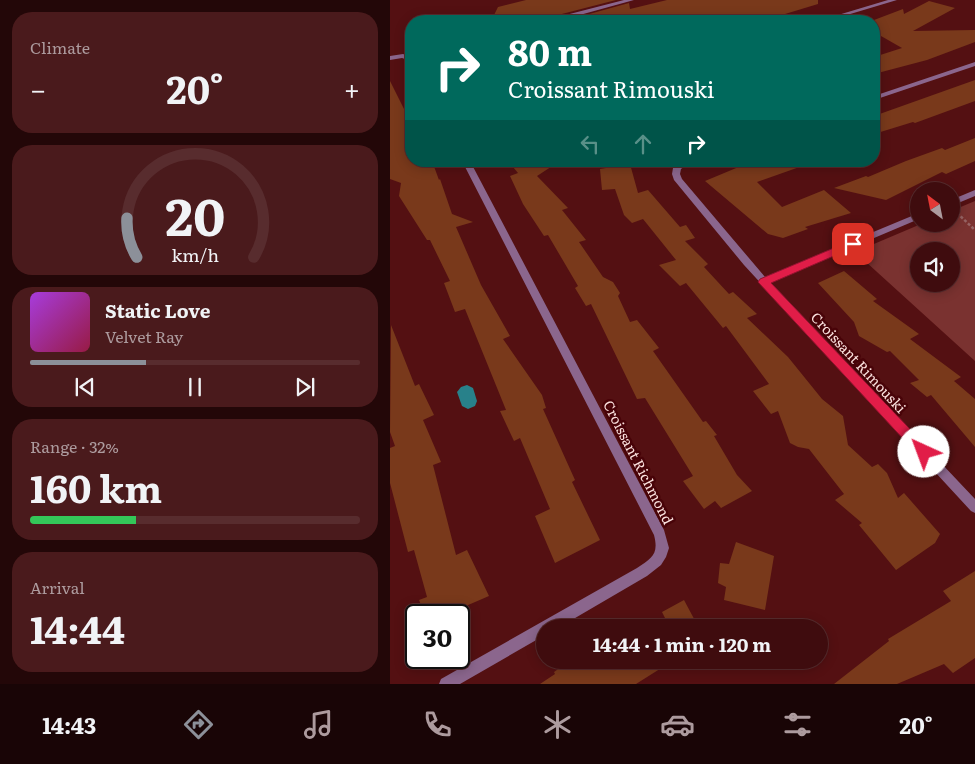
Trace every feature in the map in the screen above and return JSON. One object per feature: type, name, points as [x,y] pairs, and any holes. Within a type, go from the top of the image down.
[{"type":"street","points":[[572,15],[631,0]]},
{"type":"street","points":[[842,15],[894,0]]},
{"type":"street","points":[[390,58],[405,56]]},
{"type":"street","points":[[880,96],[975,64]]},
{"type":"street","name":"Croissant Richmond","points":[[446,684],[642,572],[659,559],[663,551],[660,534],[469,167]]},
{"type":"street","name":"Croissant Rimouski","points":[[679,167],[676,174],[678,180],[764,282],[975,507]]},
{"type":"street","points":[[960,201],[975,193]]},
{"type":"street","points":[[764,282],[910,220]]},
{"type":"path","points":[[960,214],[975,230]]},
{"type":"shaded area","points":[[975,201],[975,361],[855,252],[910,229],[910,232],[960,232],[960,207]]},
{"type":"water","points":[[467,385],[473,388],[477,401],[475,406],[468,409],[462,406],[457,392],[461,387]]},
{"type":"building","points":[[526,0],[616,0],[558,15],[494,15],[498,7]]},
{"type":"building","points":[[667,0],[818,0],[818,4],[782,15],[586,15],[629,3],[630,9]]},
{"type":"building","points":[[929,1],[955,8],[913,31],[975,30],[975,42],[927,60],[880,72],[880,55],[902,48],[880,35],[880,18],[903,9],[904,14]]},
{"type":"building","points":[[975,80],[975,101],[915,123],[880,132],[880,114]]},
{"type":"building","points":[[390,81],[405,111],[405,167],[434,167],[452,214],[473,222],[456,227],[481,285],[510,336],[503,339],[542,395],[546,408],[543,409],[575,480],[572,482],[600,540],[555,563],[535,516],[550,509],[520,438],[514,441],[500,411],[506,410],[465,309],[455,312],[444,283],[450,281],[430,240],[427,240],[399,196],[401,183],[390,179]]},
{"type":"building","points":[[975,138],[975,161],[946,174],[942,172],[922,182],[910,182],[910,188],[886,200],[834,188],[942,148],[945,150]]},
{"type":"building","points":[[513,167],[551,167],[537,176],[568,208],[562,210],[586,240],[579,242],[603,277],[613,282],[620,293],[618,296],[630,322],[637,320],[659,348],[653,351],[703,422],[706,421],[717,435],[714,436],[737,475],[752,491],[721,508],[715,501],[704,509],[683,481],[693,476],[645,398],[637,399],[591,304],[586,306],[575,288],[578,286],[548,235],[544,236],[523,204],[510,176],[518,173]]},
{"type":"building","points":[[631,167],[638,193],[648,190],[680,227],[686,225],[695,238],[685,241],[708,264],[704,267],[729,294],[733,292],[757,314],[747,318],[788,357],[822,399],[843,416],[848,445],[872,467],[878,464],[887,473],[898,498],[904,493],[940,534],[935,543],[896,570],[859,525],[862,523],[835,500],[844,494],[809,449],[790,443],[778,411],[771,414],[753,391],[769,384],[726,326],[723,328],[686,283],[680,286],[659,265],[676,260],[643,219],[632,223],[624,215],[615,189],[602,190],[600,169]]},
{"type":"building","points":[[739,167],[800,167],[757,182],[782,207],[824,190],[851,213],[805,227],[808,229],[783,238],[768,234],[705,181]]},
{"type":"building","points":[[844,271],[877,299],[873,301],[919,334],[910,339],[961,377],[954,381],[975,399],[975,447],[931,395],[927,397],[910,383],[919,380],[890,351],[887,352],[859,336],[854,322],[818,283]]},
{"type":"building","points":[[391,325],[415,386],[419,384],[434,415],[423,420],[441,462],[433,465],[456,555],[467,550],[489,596],[470,604],[421,604],[419,600],[427,597],[414,550],[408,552],[390,483],[390,448],[395,446],[390,432]]},
{"type":"building","points":[[736,542],[774,556],[765,610],[724,600],[726,587],[718,583],[720,563],[729,564]]},
{"type":"building","points":[[975,571],[975,658],[953,673],[944,664],[897,684],[834,684],[889,641],[888,639],[951,601],[943,591]]},
{"type":"building","points":[[684,600],[694,619],[666,619],[662,612]]},
{"type":"building","points":[[558,669],[660,669],[636,684],[540,684],[555,674],[554,672]]},
{"type":"route","points":[[853,244],[764,282],[924,452]]}]
